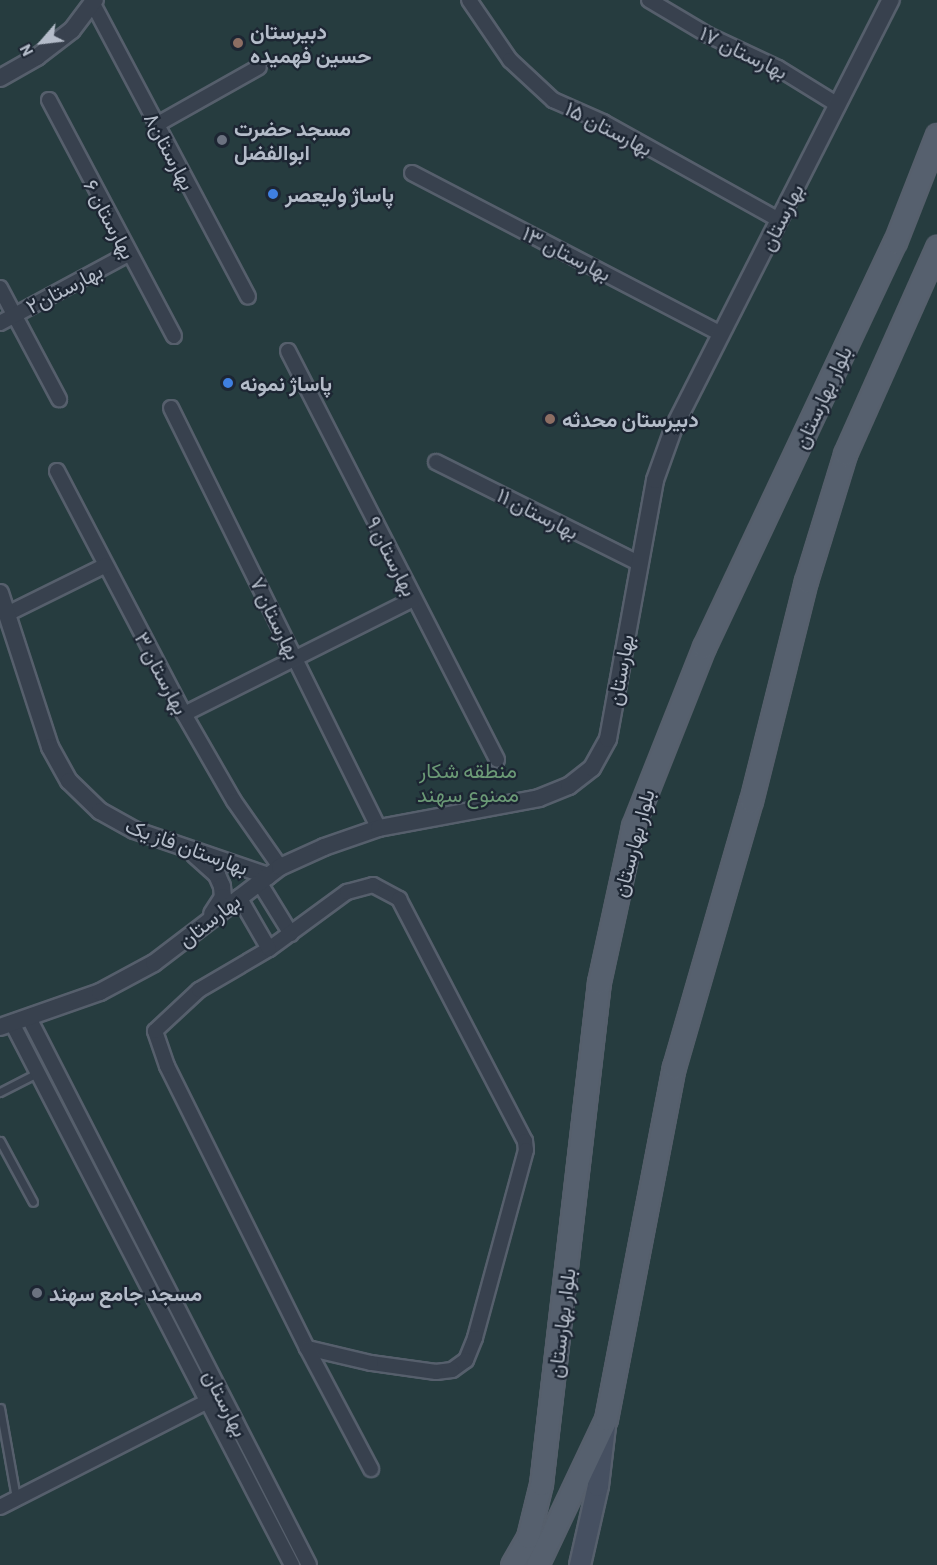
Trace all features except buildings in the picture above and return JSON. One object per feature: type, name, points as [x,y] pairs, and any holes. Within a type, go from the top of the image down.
[{"type":"main road","name":"بلوار بهارستان","points":[[512,1565],[528,1537],[541,1484],[599,982],[633,826],[704,647],[895,242],[937,135]]},
{"type":"main road","name":"بلوار بهارستان","points":[[537,1565],[606,1419],[674,1067],[751,801],[806,581],[845,454],[937,247]]},
{"type":"main road","points":[[580,1565],[598,1486],[606,1419]]},
{"type":"street","name":"بهارستان ۱۵","points":[[469,0],[510,60],[553,100],[603,122],[779,220]]},
{"type":"street","name":"بهارستان ۱۷","points":[[649,0],[708,35],[788,73],[838,105]]},
{"type":"street","name":"بهارستان","points":[[14,1023],[109,987],[154,963],[269,875],[324,847],[379,828],[538,798],[569,786],[592,768],[608,739],[655,480],[674,427],[891,0]]},
{"type":"street","points":[[0,78],[38,57],[72,30],[94,2]]},
{"type":"street","name":"بهارستان۸","points":[[94,2],[156,125],[248,297]]},
{"type":"street","points":[[156,125],[259,67]]},
{"type":"street","name":"بهارستان ۶","points":[[49,100],[128,254],[174,336]]},
{"type":"street","name":"بهارستان ۱۳","points":[[412,173],[721,334]]},
{"type":"street","name":"بهارستان۲","points":[[0,323],[128,254]]},
{"type":"street","points":[[0,288],[59,399]]},
{"type":"street","name":"بهارستان ۹","points":[[288,351],[497,760]]},
{"type":"street","name":"بهارستان ۷","points":[[171,408],[379,828]]},
{"type":"street","name":"بهارستان ۱۱","points":[[436,462],[639,564]]},
{"type":"street","name":"بهارستان ۳","points":[[57,471],[184,714],[234,801],[269,875],[291,934]]},
{"type":"street","points":[[7,614],[106,565]]},
{"type":"street","name":"بهارستان فاز یک","points":[[0,593],[50,747],[69,781],[100,811],[134,830],[269,875]]},
{"type":"street","points":[[184,714],[414,599]]},
{"type":"street","points":[[187,849],[211,868],[222,886],[223,897],[204,925]]},
{"type":"street","points":[[307,1348],[436,1372],[452,1370],[466,1360],[526,1150],[516,1122],[399,898],[391,891],[361,886],[269,950],[199,990],[167,1016],[155,1031],[167,1066],[307,1348],[371,1469]]},
{"type":"street","points":[[239,897],[269,950]]},
{"type":"street","name":"بهارستان","points":[[14,1023],[206,1402],[292,1565]]},
{"type":"street","name":"بهارستان","points":[[14,1023],[309,1565]]},
{"type":"street","points":[[0,1506],[206,1402]]},
{"type":"lane","points":[[0,1092],[37,1072]]},
{"type":"lane","points":[[0,1141],[33,1202]]},
{"type":"lane","points":[[0,1408],[15,1498]]},
{"type":"green space","name":"منطقه شکار ممنوع سهند","points":[[0,0],[937,0],[937,1565],[0,1565]]},
{"type":"place","name":"دبیرستان حسین فهمیده","points":[[238,43]]},
{"type":"place","name":"مسجد حضرت ابوالفضل","points":[[222,140]]},
{"type":"place","name":"پاساژ ولیعصر","points":[[273,194]]},
{"type":"place","name":"پاساژ نمونه","points":[[228,383]]},
{"type":"place","name":"دبیرستان محدثه","points":[[550,419]]},
{"type":"place","name":"مسجد جامع سهند","points":[[37,1293]]}]
